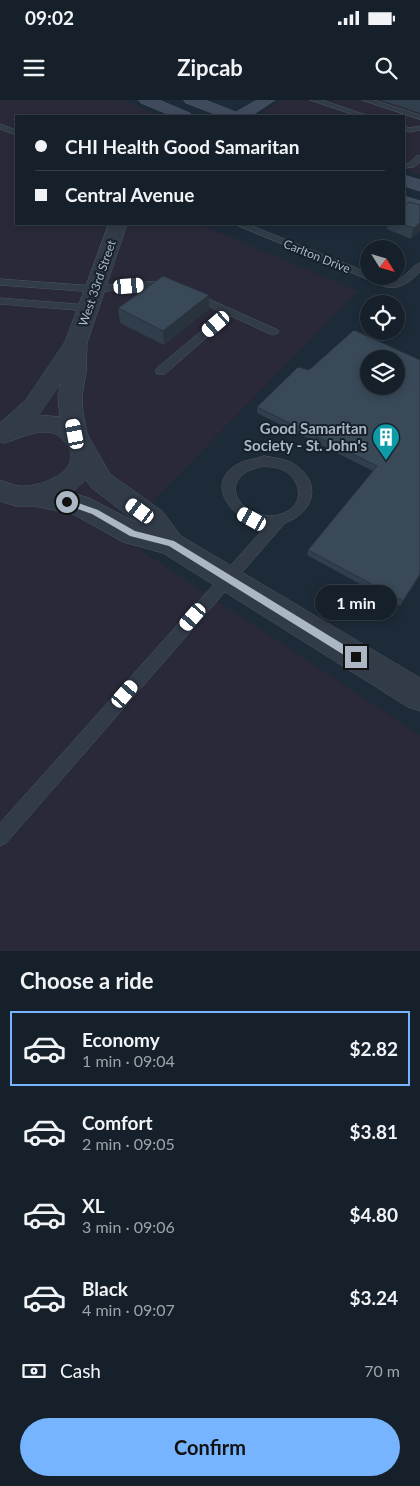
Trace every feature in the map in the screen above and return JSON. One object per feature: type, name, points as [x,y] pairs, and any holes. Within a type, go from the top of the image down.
[{"type":"main road","points":[[146,100],[183,115]]},
{"type":"main road","points":[[191,100],[230,115]]},
{"type":"main road","points":[[242,115],[268,100]]},
{"type":"main road","points":[[405,180],[420,186]]},
{"type":"main road","points":[[405,201],[420,207]]},
{"type":"street","name":"West 33rd Street","points":[[2,435],[34,406],[76,343],[118,225]]},
{"type":"street","name":"West 33rd Street","points":[[76,343],[75,373],[70,396],[80,444]]},
{"type":"street","points":[[2,435],[22,426],[42,423],[61,426],[80,444],[101,480],[152,519],[171,544]]},
{"type":"street","points":[[14,497],[57,489],[73,477],[82,462],[80,444]]},
{"type":"street","points":[[14,497],[79,505],[133,534],[171,544],[420,696]]},
{"type":"lane","points":[[314,100],[362,115]]},
{"type":"lane","points":[[366,100],[420,117]]},
{"type":"lane","points":[[0,126],[15,133]]},
{"type":"lane","points":[[405,128],[410,130],[420,128]]},
{"type":"lane","points":[[405,166],[420,158]]},
{"type":"lane","name":"Carlton Drive","points":[[240,225],[390,285],[405,281],[420,266]]},
{"type":"lane","points":[[0,282],[95,289],[159,284],[175,286],[274,332]]},
{"type":"lane","points":[[0,300],[88,308]]},
{"type":"lane","points":[[161,372],[230,312]]},
{"type":"lane","points":[[0,837],[280,520],[292,515],[301,508],[306,490],[303,480],[287,466],[264,461],[242,467],[234,474],[229,483],[228,494],[232,504],[240,512],[252,519],[266,522],[280,520]]},
{"type":"shaded area","points":[[0,100],[124,100],[159,115],[15,115],[15,225],[201,225],[358,291],[147,507],[121,537],[420,735],[420,951],[0,951]]},
{"type":"shaded area","points":[[284,100],[420,100],[420,175],[405,169],[405,115],[269,115],[264,111]]},
{"type":"building","points":[[409,202],[420,205],[420,223],[414,228],[405,225],[405,205]]},
{"type":"building","points":[[163,276],[209,295],[163,331],[118,308]]},
{"type":"building","name":"Good Samaritan Society - St. John's","points":[[354,330],[360,333],[360,340],[376,340],[398,350],[360,350],[360,395],[405,395],[405,353],[420,360],[420,574],[403,601],[308,550],[377,466],[257,407],[298,367],[309,370]]},
{"type":"place","name":"Good Samaritan Society - St. John's","points":[[386,461]]},
{"type":"route","points":[[67,502],[95,512],[133,534],[171,544],[356,657]]}]
